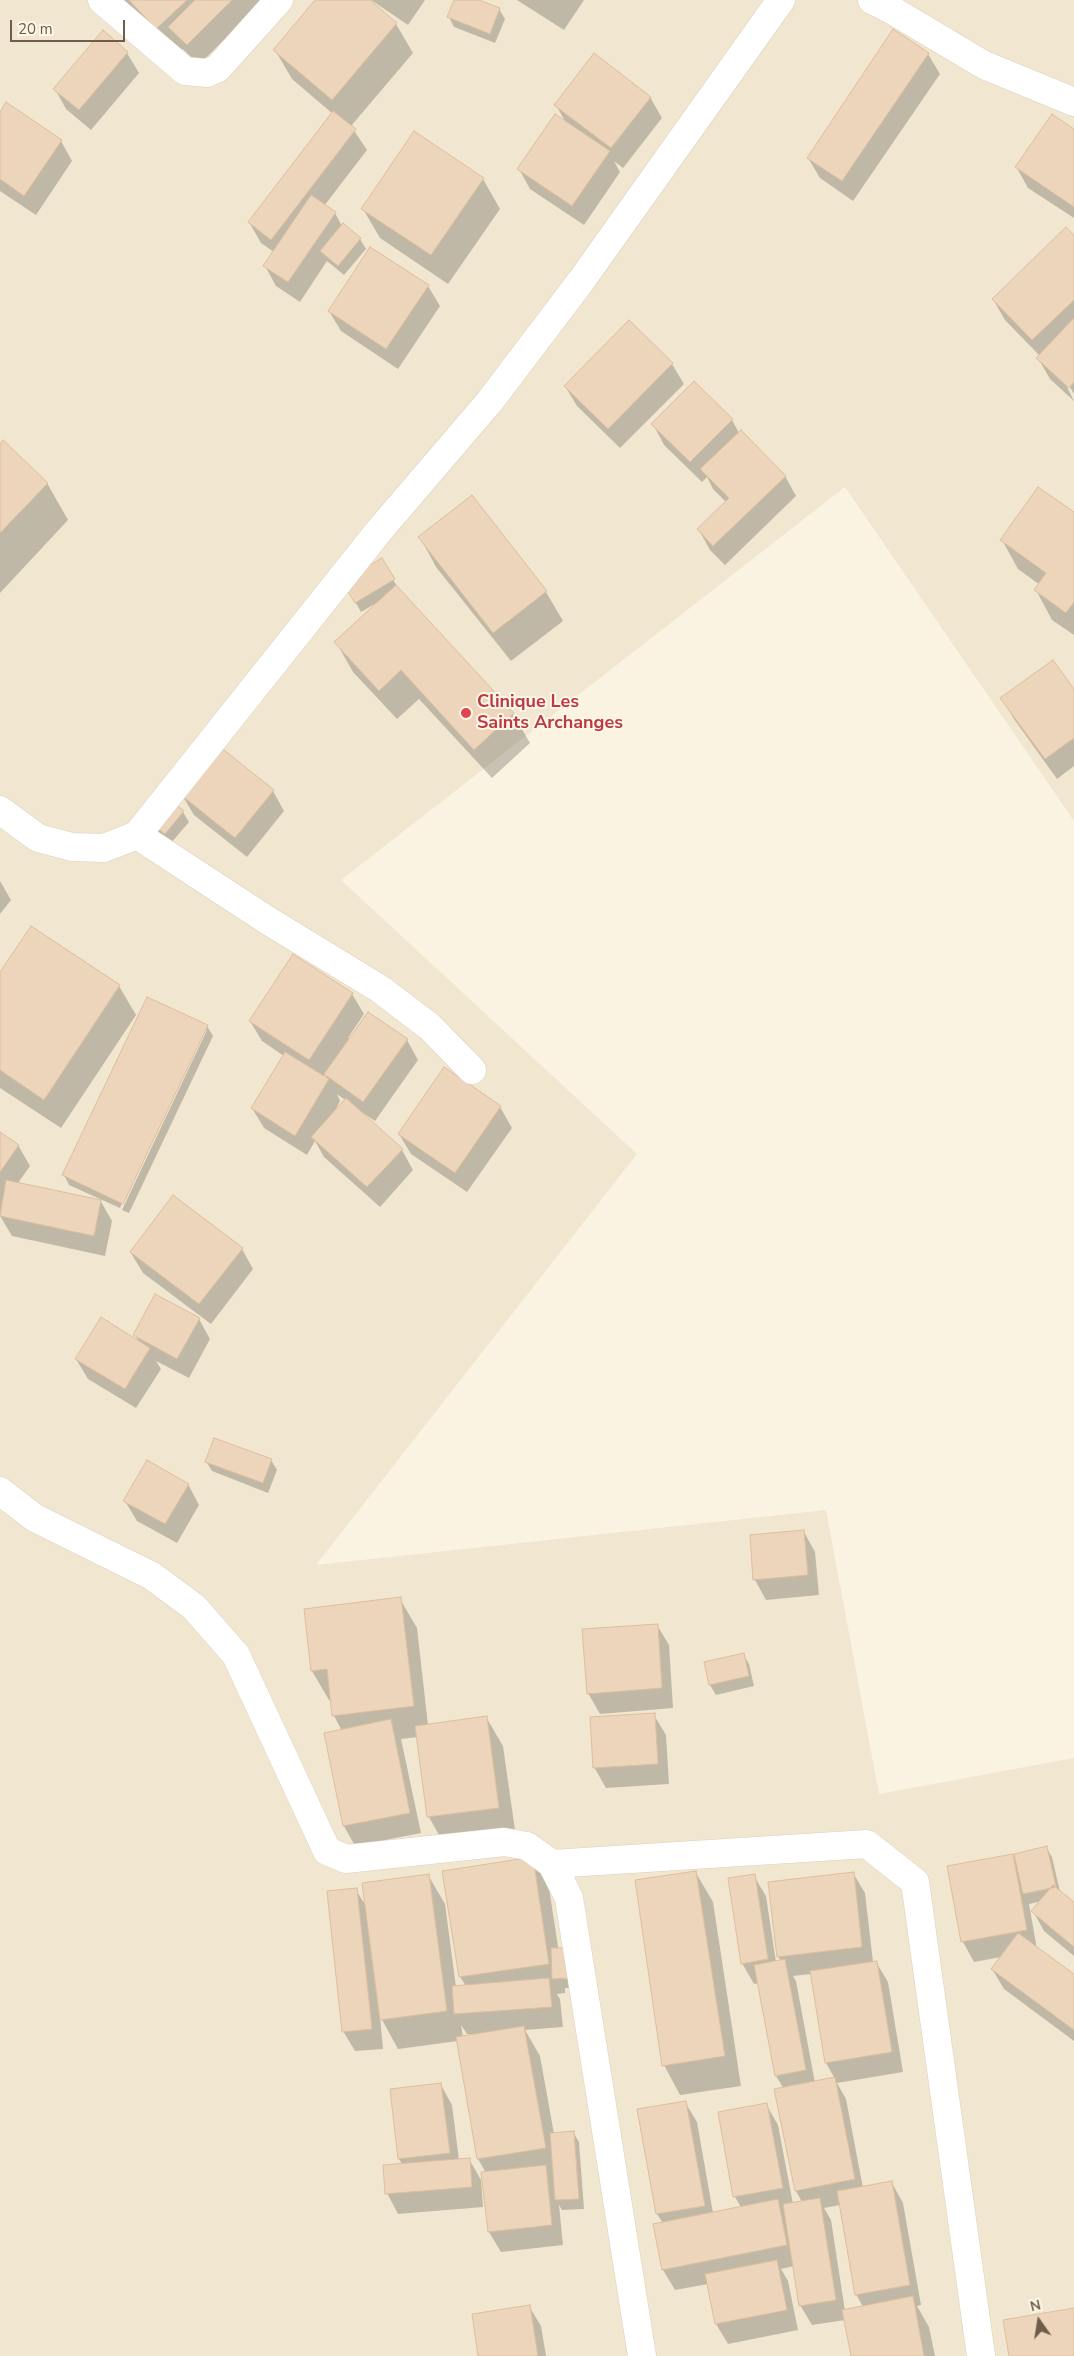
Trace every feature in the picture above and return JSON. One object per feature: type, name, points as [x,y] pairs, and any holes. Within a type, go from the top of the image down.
[{"type":"street","points":[[102,0],[185,71],[207,74],[218,68],[279,0]]},
{"type":"street","points":[[0,810],[38,838],[72,846],[104,848],[137,835],[378,532],[490,400],[581,281],[781,0]]},
{"type":"street","points":[[872,0],[890,8],[984,65],[1074,102]]},
{"type":"street","points":[[137,835],[267,920],[380,989],[430,1027],[472,1070]]},
{"type":"street","points":[[0,1491],[35,1518],[152,1576],[194,1607],[236,1655],[327,1851],[346,1859],[504,1842],[527,1846],[552,1864],[569,1898],[642,2356]]},
{"type":"street","points":[[552,1864],[867,1844],[915,1882],[981,2356]]},
{"type":"shaded area","points":[[0,0],[1074,0],[1074,821],[845,487],[341,880],[637,1154],[316,1565],[826,1510],[879,1794],[1074,1758],[1074,2356],[0,2356]]},
{"type":"building","points":[[129,0],[187,0],[156,29]]},
{"type":"building","points":[[195,0],[232,0],[187,45],[168,27]]},
{"type":"building","points":[[315,0],[370,0],[397,23],[332,100],[273,50]]},
{"type":"building","points":[[454,0],[479,0],[500,8],[490,34],[447,17]]},
{"type":"building","points":[[893,29],[929,53],[842,181],[807,158]]},
{"type":"building","points":[[103,30],[128,52],[79,110],[53,89]]},
{"type":"building","points":[[594,53],[651,97],[611,148],[554,105]]},
{"type":"building","points":[[6,102],[62,140],[24,196],[0,179],[0,112]]},
{"type":"building","points":[[333,111],[356,129],[271,240],[248,222]]},
{"type":"building","points":[[555,114],[610,151],[572,206],[517,169]]},
{"type":"building","points":[[1052,114],[1074,129],[1074,207],[1015,167]]},
{"type":"building","points":[[414,131],[484,178],[431,255],[361,209]]},
{"type":"building","points":[[311,195],[336,212],[288,282],[263,266]]},
{"type":"building","points":[[343,223],[361,238],[338,266],[320,251]]},
{"type":"building","points":[[1066,227],[1074,235],[1074,300],[1032,340],[992,299]]},
{"type":"building","points":[[370,247],[429,285],[386,349],[328,311]]},
{"type":"building","points":[[1074,318],[1074,382],[1069,388],[1036,358]]},
{"type":"building","points":[[629,320],[673,363],[608,429],[564,386]]},
{"type":"building","points":[[694,381],[733,419],[690,462],[651,424]]},
{"type":"building","points":[[741,430],[786,476],[713,546],[697,529],[729,498],[700,469]]},
{"type":"building","points":[[3,440],[48,483],[0,533],[0,444]]},
{"type":"building","points":[[1038,487],[1074,512],[1074,602],[1066,613],[1034,590],[1046,573],[1000,540]]},
{"type":"building","points":[[472,495],[547,591],[493,633],[418,537]]},
{"type":"building","points":[[382,558],[395,579],[355,603],[342,582]]},
{"type":"building","points":[[396,585],[514,713],[474,750],[401,670],[379,691],[334,642]]},
{"type":"building","points":[[1053,660],[1074,689],[1074,738],[1045,759],[1000,698]]},
{"type":"building","points":[[219,746],[274,790],[235,838],[181,795]]},
{"type":"building","points":[[164,795],[184,811],[165,834],[145,818]]},
{"type":"building","points":[[31,926],[120,985],[44,1100],[0,1070],[0,972]]},
{"type":"building","points":[[293,954],[353,993],[309,1060],[249,1021]]},
{"type":"building","points":[[147,997],[208,1025],[123,1204],[62,1175]]},
{"type":"building","points":[[368,1012],[408,1039],[363,1102],[324,1074]]},
{"type":"building","points":[[285,1052],[329,1079],[295,1136],[251,1108]]},
{"type":"building","points":[[444,1067],[501,1106],[455,1173],[398,1134]]},
{"type":"building","points":[[346,1098],[403,1149],[367,1187],[311,1137]]},
{"type":"building","points":[[0,1132],[19,1145],[0,1172]]},
{"type":"building","points":[[6,1180],[101,1200],[94,1236],[0,1216]]},
{"type":"building","points":[[173,1195],[243,1248],[199,1304],[130,1252]]},
{"type":"building","points":[[155,1294],[200,1318],[177,1359],[133,1335]]},
{"type":"building","points":[[101,1317],[150,1348],[125,1389],[75,1359]]},
{"type":"building","points":[[214,1438],[272,1459],[263,1483],[205,1462]]},
{"type":"building","points":[[147,1460],[189,1484],[165,1524],[123,1501]]},
{"type":"building","points":[[804,1530],[808,1575],[753,1580],[750,1535]]},
{"type":"building","points":[[401,1597],[414,1706],[332,1716],[327,1669],[311,1671],[304,1609]]},
{"type":"building","points":[[658,1624],[662,1688],[587,1694],[582,1629]]},
{"type":"building","points":[[744,1653],[749,1676],[709,1685],[704,1662]]},
{"type":"building","points":[[655,1713],[658,1764],[593,1768],[590,1717]]},
{"type":"building","points":[[487,1716],[499,1808],[427,1817],[415,1726]]},
{"type":"building","points":[[391,1719],[410,1813],[343,1826],[324,1733]]},
{"type":"building","points":[[1047,1846],[1056,1887],[1023,1894],[1014,1854]]},
{"type":"building","points":[[1013,1854],[1027,1930],[961,1942],[947,1866]]},
{"type":"building","points":[[533,1857],[549,1964],[459,1977],[442,1871]]},
{"type":"building","points":[[696,1871],[725,2056],[662,2066],[635,1880]]},
{"type":"building","points":[[854,1872],[862,1947],[777,1957],[768,1882]]},
{"type":"building","points":[[429,1874],[447,2011],[380,2020],[362,1883]]},
{"type":"building","points":[[755,1874],[768,1959],[741,1964],[728,1878]]},
{"type":"building","points":[[1053,1885],[1074,1902],[1074,1947],[1031,1911]]},
{"type":"building","points":[[357,1888],[372,2029],[342,2032],[327,1891]]},
{"type":"building","points":[[1018,1933],[1074,1974],[1074,2030],[991,1969]]},
{"type":"building","points":[[551,1948],[568,1948],[568,1978],[552,1979]]},
{"type":"building","points":[[785,1959],[806,2070],[775,2076],[754,1965]]},
{"type":"building","points":[[877,1961],[892,2052],[825,2063],[810,1971]]},
{"type":"building","points":[[549,1978],[552,2007],[454,2014],[452,1986]]},
{"type":"building","points":[[524,2026],[546,2148],[477,2159],[456,2037]]},
{"type":"building","points":[[835,2077],[855,2179],[795,2191],[774,2089]]},
{"type":"building","points":[[441,2083],[450,2153],[398,2159],[390,2089]]},
{"type":"building","points":[[686,2101],[705,2206],[656,2214],[637,2109]]},
{"type":"building","points":[[767,2103],[783,2188],[733,2197],[718,2112]]},
{"type":"building","points":[[574,2131],[579,2199],[555,2200],[550,2133]]},
{"type":"building","points":[[470,2158],[472,2187],[385,2194],[383,2165]]},
{"type":"building","points":[[546,2165],[552,2225],[488,2232],[481,2172]]},
{"type":"building","points":[[892,2181],[910,2285],[855,2295],[837,2191]]},
{"type":"building","points":[[820,2198],[836,2300],[799,2306],[783,2204]]},
{"type":"building","points":[[778,2199],[787,2245],[662,2270],[653,2224]]},
{"type":"building","points":[[777,2260],[787,2310],[715,2324],[705,2274]]},
{"type":"building","points":[[913,2296],[924,2356],[851,2356],[842,2310]]},
{"type":"building","points":[[530,2305],[538,2356],[478,2356],[472,2314]]},
{"type":"building","points":[[1074,2308],[1074,2356],[1009,2356],[1003,2320]]},
{"type":"place","name":"Clinique Les Saints Archanges","points":[[466,713]]}]
